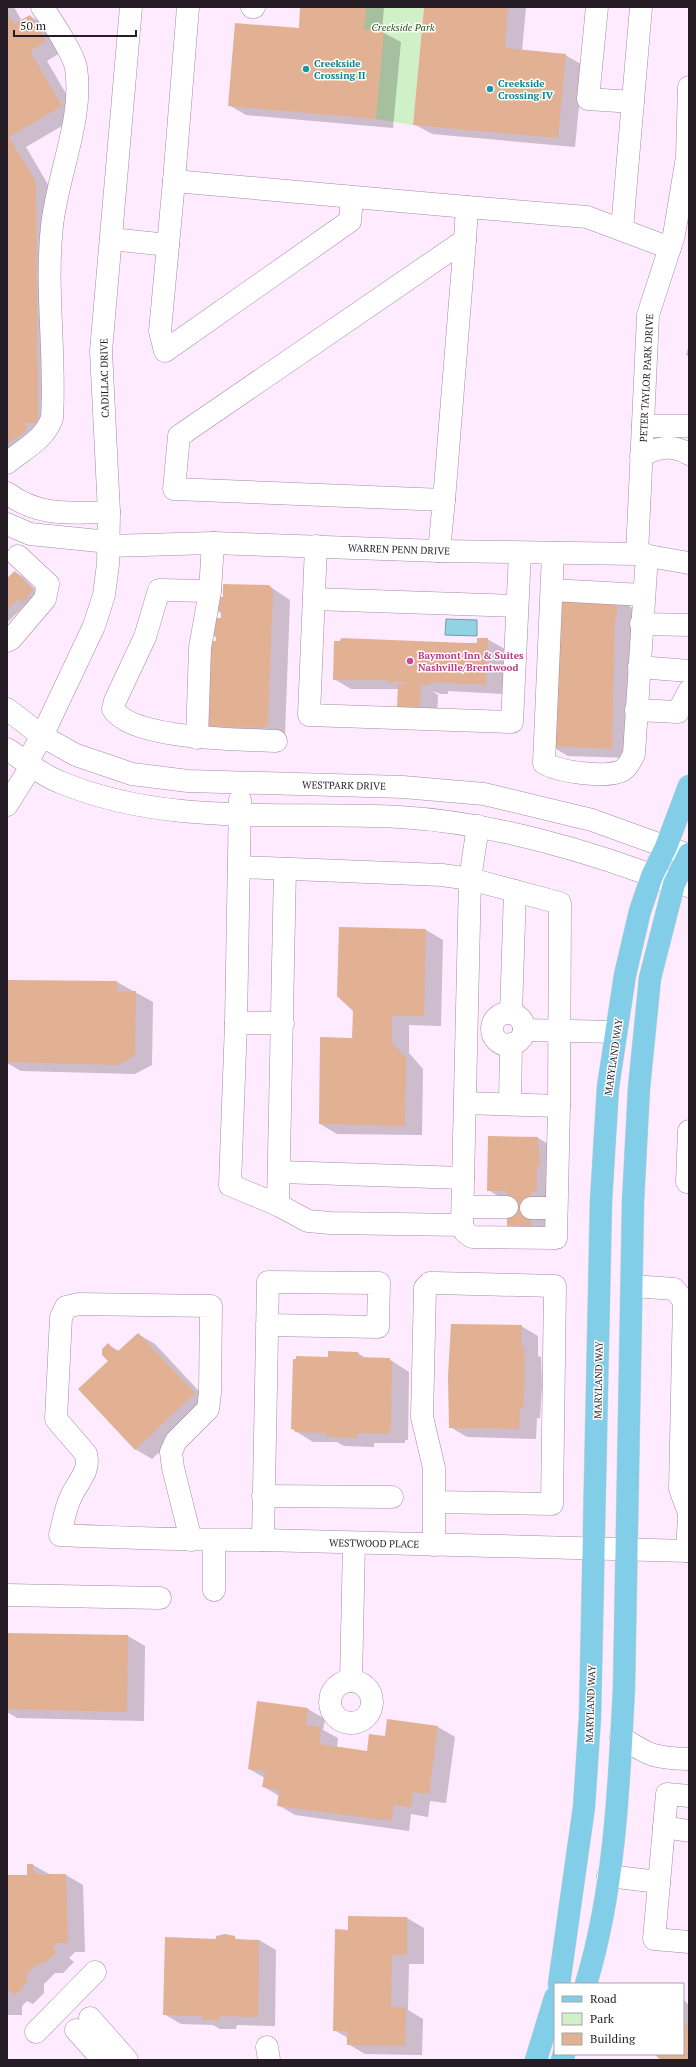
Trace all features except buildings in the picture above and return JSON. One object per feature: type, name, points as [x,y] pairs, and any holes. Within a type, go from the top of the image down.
[{"type":"main road","name":"MARYLAND WAY","points":[[559,1983],[584,1807],[590,1716],[601,1257],[608,1087],[625,975],[640,911],[652,876],[666,847],[689,786]]},
{"type":"main road","points":[[586,1983],[602,1924],[617,1811],[624,1687],[633,1286],[633,1202],[639,1095],[650,978],[681,885],[689,855]]},
{"type":"main road","points":[[601,1257],[633,1286]]},
{"type":"main road","points":[[576,1872],[608,1876]]},
{"type":"main road","points":[[536,2060],[554,2001]]},
{"type":"street","points":[[7,463],[44,434],[49,427],[52,418],[50,269],[52,227],[57,191],[77,111],[76,67],[55,26],[42,7]]},
{"type":"street","name":"CADILLAC DRIVE","points":[[7,805],[29,764],[85,647],[100,610],[107,576],[109,512],[101,351],[131,7]]},
{"type":"street","points":[[188,7],[160,331],[165,351],[350,221],[352,197]]},
{"type":"street","points":[[597,7],[588,99],[633,102]]},
{"type":"street","points":[[622,229],[641,7]]},
{"type":"street","name":"PETER TAYLOR PARK DRIVE","points":[[552,590],[544,763],[558,769],[589,773],[615,773],[624,770],[630,763],[634,754],[639,667],[642,595],[641,456],[648,315],[674,236],[686,183],[689,87]]},
{"type":"street","points":[[174,181],[572,215],[622,229],[670,248]]},
{"type":"street","points":[[439,551],[467,207]]},
{"type":"street","points":[[111,239],[168,245]]},
{"type":"street","points":[[444,500],[174,489],[180,436],[465,240]]},
{"type":"street","points":[[643,426],[689,426]]},
{"type":"street","points":[[641,456],[653,450],[665,447],[680,449],[689,454]]},
{"type":"street","points":[[7,493],[23,504],[35,509],[81,513],[109,512]]},
{"type":"street","points":[[7,641],[12,639],[45,598],[48,584],[13,561],[15,528],[35,509]]},
{"type":"street","name":"WARREN PENN DRIVE","points":[[15,528],[109,544],[213,543],[439,551],[642,555],[689,564]]},
{"type":"street","points":[[197,738],[200,648],[210,591],[213,543]]},
{"type":"street","points":[[316,546],[309,715],[512,722],[520,552]]},
{"type":"street","points":[[553,553],[552,590],[642,595]]},
{"type":"street","points":[[210,591],[159,590],[145,637],[113,709],[117,715],[126,720],[162,732],[197,738],[276,741]]},
{"type":"street","points":[[314,599],[517,606]]},
{"type":"street","points":[[641,624],[689,625]]},
{"type":"street","points":[[639,667],[689,671]]},
{"type":"street","points":[[636,710],[678,712],[689,691]]},
{"type":"street","name":"WESTPARK DRIVE","points":[[7,709],[42,736],[76,755],[132,774],[205,781],[403,787],[484,794],[592,820],[689,855]]},
{"type":"street","points":[[7,750],[59,782],[120,802],[162,809],[204,812],[400,817],[478,826],[584,852],[681,885]]},
{"type":"street","points":[[204,812],[205,781]]},
{"type":"street","points":[[241,783],[236,1023],[230,1185],[278,1205],[308,1221],[330,1223],[462,1216],[507,1207]]},
{"type":"street","points":[[239,867],[442,875],[470,880],[560,903],[560,1031],[556,1238],[472,1237],[465,1232],[462,1216],[470,880],[478,826]]},
{"type":"street","points":[[278,1205],[280,1172],[285,869]]},
{"type":"street","points":[[510,1104],[515,1029],[515,891]]},
{"type":"street","points":[[467,1029],[492,1030],[494,1021],[499,1016],[515,1029],[616,1032]]},
{"type":"street","points":[[236,1023],[283,1023]]},
{"type":"street","points":[[465,1103],[559,1106]]},
{"type":"street","points":[[688,1182],[689,1130]]},
{"type":"street","points":[[280,1172],[463,1178]]},
{"type":"street","points":[[532,1208],[556,1208]]},
{"type":"street","points":[[263,1540],[263,1496],[268,1282],[379,1283],[378,1327],[267,1325]]},
{"type":"street","points":[[434,1502],[552,1504],[555,1286],[435,1283],[427,1285],[424,1293],[422,1417],[434,1468],[434,1502],[434,1545]]},
{"type":"street","points":[[633,1286],[674,1289],[684,1301],[680,1489],[689,1513]]},
{"type":"street","name":"WESTWOOD PLACE","points":[[191,1540],[173,1468],[171,1452],[176,1441],[208,1409],[210,1393],[211,1306],[79,1304],[66,1307],[61,1317],[56,1419],[86,1454],[88,1460],[85,1471],[70,1498],[60,1535],[191,1540],[263,1540],[688,1551]]},
{"type":"street","points":[[263,1496],[392,1497]]},
{"type":"street","points":[[688,1551],[689,1517]]},
{"type":"street","points":[[214,1540],[214,1590]]},
{"type":"street","points":[[351,1681],[354,1543]]},
{"type":"street","points":[[7,1595],[160,1598]]},
{"type":"street","points":[[621,1737],[655,1757],[689,1759]]},
{"type":"street","points":[[689,1796],[667,1794],[654,1939],[689,1942]]},
{"type":"street","points":[[664,1827],[689,1831]]},
{"type":"street","points":[[608,1876],[659,1882]]},
{"type":"street","points":[[36,2032],[95,1972]]},
{"type":"street","points":[[103,2060],[83,2024],[127,2060]]},
{"type":"shaded area","points":[[7,7],[689,7],[689,2060],[7,2060]]},
{"type":"green space","name":"Creekside Park","points":[[366,7],[424,7],[413,125],[376,119],[364,29]]},
{"type":"water","points":[[446,619],[477,620],[477,636],[445,635]]},
{"type":"place","name":"Creekside Crossing II","points":[[306,69]]},
{"type":"place","name":"Creekside Crossing IV","points":[[490,89]]},
{"type":"place","name":"Baymont Inn & Suites Nashville/Brentwood","points":[[410,661]]}]
